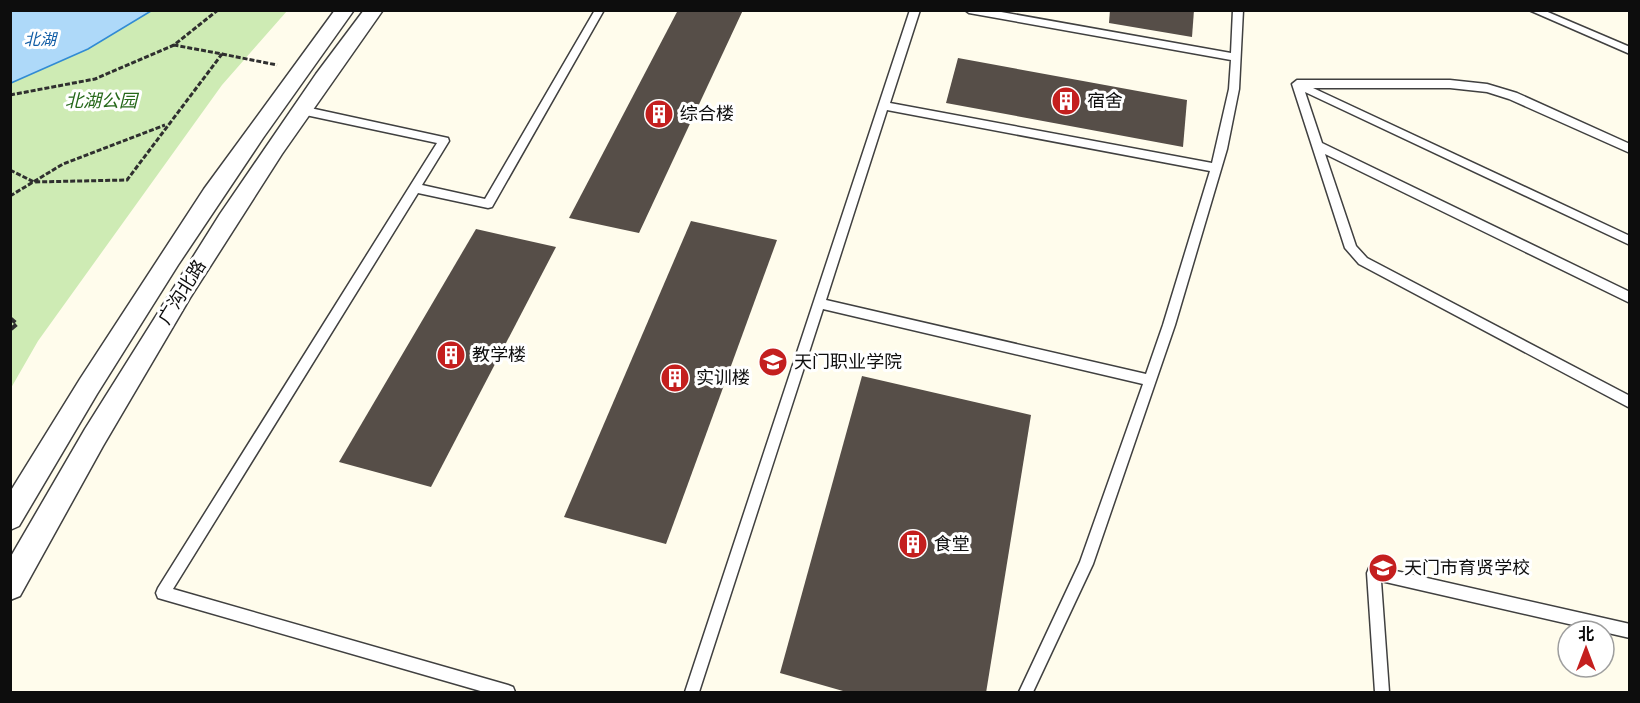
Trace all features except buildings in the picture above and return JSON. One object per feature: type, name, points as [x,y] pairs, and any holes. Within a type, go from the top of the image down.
[{"type":"street","name":"广沟北路","points":[[10,517],[86,389],[241,152],[345,10]]},
{"type":"street","name":"广沟北路","points":[[10,586],[89,444],[173,304],[301,110],[374,10]]},
{"type":"lane","points":[[415,188],[488,204],[600,10]]},
{"type":"lane","points":[[692,693],[915,10]]},
{"type":"lane","points":[[969,10],[1235,57]]},
{"type":"lane","points":[[1026,693],[1086,564],[1169,325],[1216,168],[1234,89],[1238,10]]},
{"type":"lane","points":[[1533,10],[1629,51]]},
{"type":"lane","points":[[1297,84],[1351,248],[1363,261],[1629,403]]},
{"type":"lane","points":[[1297,84],[1450,84],[1486,88],[1512,96],[1629,149]]},
{"type":"lane","points":[[1297,84],[1629,241]]},
{"type":"lane","points":[[884,106],[1216,168]]},
{"type":"lane","points":[[301,110],[444,141],[163,593],[508,693]]},
{"type":"lane","points":[[1317,145],[1629,298]]},
{"type":"lane","points":[[819,303],[1150,380]]},
{"type":"lane","points":[[1382,693],[1374,573],[1629,631]]},
{"type":"path","points":[[10,95],[95,79],[174,45],[218,10]]},
{"type":"path","points":[[174,45],[299,70]]},
{"type":"path","points":[[10,170],[34,182],[127,180],[222,54]]},
{"type":"path","points":[[10,196],[63,164],[167,124]]},
{"type":"path","points":[[10,318],[17,324],[10,330]]},
{"type":"green space","name":"北湖公园","points":[[11,11],[287,11],[222,85],[38,341],[11,388]]},
{"type":"water","name":"北湖","points":[[11,10],[151,11],[88,49],[11,83]]},
{"type":"place","name":"宿舍","points":[[1066,101]]},
{"type":"place","name":"综合楼","points":[[659,114]]},
{"type":"place","name":"教学楼","points":[[451,355]]},
{"type":"place","name":"天门职业学院","points":[[773,362]]},
{"type":"place","name":"实训楼","points":[[675,378]]},
{"type":"place","name":"食堂","points":[[913,544]]},
{"type":"place","name":"天门市育贤学校","points":[[1383,568]]}]
